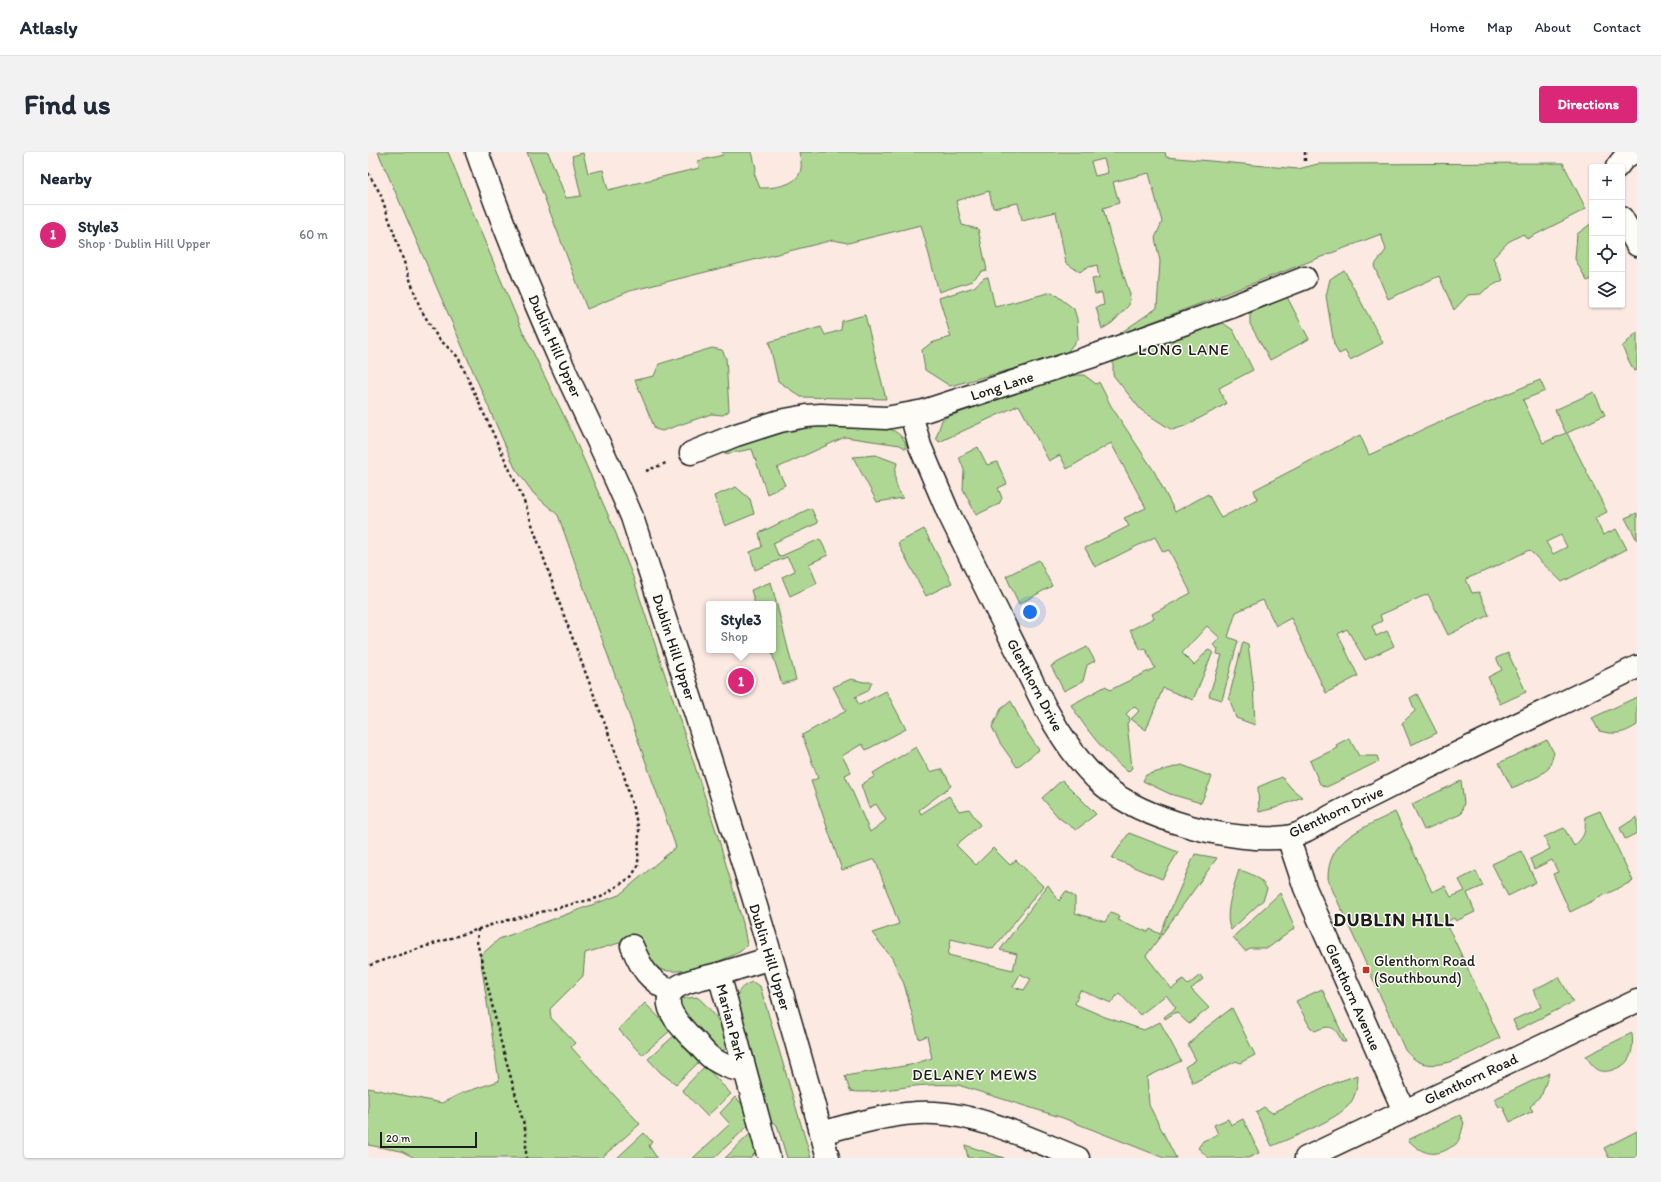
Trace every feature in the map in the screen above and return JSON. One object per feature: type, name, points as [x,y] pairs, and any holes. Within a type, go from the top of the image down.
[{"type":"street","name":"Dublin Hill Upper","points":[[477,152],[499,214],[560,360],[619,485],[632,517],[701,731],[771,958],[828,1158]]},
{"type":"street","points":[[1619,164],[1624,158],[1634,152]]},
{"type":"street","points":[[1625,223],[1637,245]]},
{"type":"street","name":"Long Lane","points":[[690,453],[736,435],[780,421],[807,416],[821,415],[886,418],[911,414],[1096,355],[1232,307],[1305,278]]},
{"type":"street","name":"Glenthorn Drive","points":[[911,414],[920,446],[935,483],[1046,710],[1067,743],[1103,786],[1131,804],[1158,817],[1200,829],[1239,836],[1288,837],[1313,826],[1394,784],[1637,667]]},
{"type":"street","name":"Glenthorn Avenue","points":[[1288,837],[1305,888],[1404,1111]]},
{"type":"street","points":[[632,946],[641,968],[656,983],[671,992]]},
{"type":"street","name":"Marian Park","points":[[744,1070],[733,1070],[711,1058],[680,1026],[672,1013],[668,1002],[671,992],[696,979],[719,974],[771,958]]},
{"type":"street","name":"Marian Park","points":[[719,974],[769,1158]]},
{"type":"street","name":"Glenthorn Road","points":[[1306,1158],[1637,1001]]},
{"type":"street","points":[[821,1133],[888,1117],[935,1113],[961,1116],[987,1123],[1078,1158]]},
{"type":"path","points":[[1305,152],[1305,163]]},
{"type":"path","points":[[368,173],[380,193],[420,308],[438,338],[458,357],[524,501],[560,605],[623,772],[639,830],[638,866],[631,877],[601,897],[498,922],[368,966]]},
{"type":"path","points":[[478,929],[477,942],[501,1042],[526,1132],[526,1158]]},
{"type":"green space","points":[[378,152],[448,152],[522,330],[568,424],[613,526],[633,577],[718,837],[743,923],[747,945],[742,950],[708,965],[683,971],[661,969],[654,965],[649,959],[640,937],[585,953],[583,976],[550,1009],[551,1018],[575,1043],[571,1047],[640,1124],[601,1158],[415,1158],[401,1151],[368,1145],[368,1088],[442,1103],[462,1093],[499,1081],[480,956],[499,939],[619,895],[676,847],[558,515],[534,494],[515,468]]},
{"type":"green space","points":[[527,152],[548,152],[566,198],[581,196],[572,156],[583,153],[588,173],[603,170],[608,190],[699,168],[698,161],[723,155],[722,152],[752,152],[756,168],[754,173],[760,188],[785,185],[796,179],[801,166],[799,152],[1165,152],[1166,157],[1298,169],[1318,164],[1563,163],[1586,209],[1527,239],[1523,234],[1508,242],[1493,258],[1503,280],[1486,289],[1481,294],[1468,295],[1454,310],[1439,276],[1388,299],[1374,266],[1386,250],[1381,234],[1116,336],[1157,308],[1160,261],[1155,238],[1162,222],[1149,173],[1113,182],[1119,203],[1103,208],[1110,235],[1130,294],[1129,305],[1112,323],[1102,329],[1096,307],[1104,305],[1102,293],[1095,294],[1092,279],[1099,278],[1097,265],[1085,268],[1080,272],[1066,263],[1056,212],[1022,220],[1018,203],[993,208],[989,191],[956,201],[962,225],[978,229],[987,270],[982,271],[972,281],[939,292],[921,225],[848,243],[833,240],[630,291],[587,309]],"holes":[[[1104,159],[1108,173],[1095,176],[1091,162]]]},
{"type":"green space","points":[[1589,225],[1589,280],[1587,281],[1575,259],[1577,234]]},
{"type":"green space","points":[[1344,270],[1383,343],[1350,360],[1345,351],[1339,354],[1334,344],[1326,296],[1330,279]]},
{"type":"green space","points":[[988,277],[995,307],[1052,292],[1074,309],[1077,319],[1078,338],[1065,355],[950,386],[925,370],[922,350],[931,343],[951,337],[939,298],[974,287],[984,278]]},
{"type":"green space","points":[[1287,297],[1309,339],[1270,360],[1250,324],[1250,313]]},
{"type":"green space","points":[[865,315],[886,399],[801,397],[778,381],[769,342],[821,327],[825,335],[841,330],[842,321]]},
{"type":"green space","points":[[1223,323],[1233,330],[1253,370],[1219,388],[1226,404],[1185,426],[1172,430],[1141,410],[1113,375],[1113,360]]},
{"type":"green space","points":[[1637,332],[1637,370],[1634,371],[1622,347]]},
{"type":"green space","points":[[712,348],[722,350],[726,358],[729,411],[723,415],[711,414],[662,431],[655,429],[635,380],[654,376],[659,364]]},
{"type":"green space","points":[[1066,375],[1084,375],[1096,384],[1099,382],[1111,406],[1154,471],[1175,512],[1208,494],[1221,518],[1257,499],[1254,490],[1360,435],[1369,455],[1429,427],[1540,380],[1545,391],[1523,400],[1543,443],[1566,433],[1555,410],[1594,392],[1605,415],[1567,433],[1607,512],[1595,518],[1603,535],[1616,529],[1627,549],[1562,582],[1529,550],[1466,579],[1472,593],[1479,592],[1489,615],[1448,635],[1428,594],[1380,615],[1382,621],[1372,626],[1376,636],[1387,631],[1394,646],[1365,660],[1347,629],[1338,634],[1358,676],[1326,693],[1291,618],[1276,626],[1263,600],[1236,612],[1228,637],[1238,641],[1222,700],[1209,696],[1222,655],[1217,654],[1218,649],[1213,645],[1220,638],[1207,626],[1182,653],[1194,665],[1208,650],[1213,652],[1193,700],[1163,688],[1146,730],[1131,719],[1139,711],[1134,706],[1126,714],[1130,718],[1127,724],[1132,768],[1128,772],[1096,741],[1071,705],[1106,686],[1110,690],[1155,668],[1145,648],[1141,650],[1130,630],[1154,618],[1152,614],[1191,593],[1169,550],[1163,552],[1155,537],[1095,567],[1085,548],[1129,526],[1124,518],[1146,508],[1111,443],[1067,469],[1060,455],[1049,461],[1019,405],[939,442],[936,438],[942,420]],"holes":[[[1561,535],[1567,547],[1553,554],[1546,542]]]},
{"type":"green space","points":[[822,424],[888,428],[903,439],[906,449],[900,445],[845,437],[777,468],[785,485],[767,494],[752,449],[725,454],[722,447],[798,427]]},
{"type":"green space","points":[[978,447],[987,465],[997,462],[1007,484],[998,488],[1002,498],[999,504],[976,515],[963,489],[964,470],[959,457]]},
{"type":"green space","points":[[876,455],[897,463],[895,473],[896,481],[903,498],[877,502],[853,457]]},
{"type":"green space","points":[[736,487],[750,499],[754,514],[725,526],[714,496]]},
{"type":"green space","points":[[811,508],[818,523],[773,543],[779,557],[820,539],[828,555],[809,564],[817,583],[790,596],[782,577],[795,571],[787,557],[755,570],[750,552],[762,547],[759,533]]},
{"type":"green space","points":[[1637,513],[1637,540],[1625,518]]},
{"type":"green space","points":[[924,529],[952,583],[926,596],[898,543]]},
{"type":"green space","points":[[1039,560],[1052,586],[1019,604],[1006,576]]},
{"type":"green space","points":[[771,582],[776,601],[754,601],[751,590]]},
{"type":"green space","points":[[776,602],[796,680],[782,684],[772,653],[776,653]]},
{"type":"green space","points":[[1243,642],[1248,644],[1253,682],[1255,725],[1236,718],[1229,697]]},
{"type":"green space","points":[[1087,647],[1095,661],[1087,665],[1083,681],[1064,691],[1051,666]]},
{"type":"green space","points":[[1508,653],[1526,692],[1500,704],[1488,677],[1502,670],[1496,658]]},
{"type":"green space","points":[[851,679],[872,682],[868,691],[855,697],[859,705],[886,691],[906,729],[866,750],[862,744],[842,756],[851,772],[845,775],[870,832],[886,820],[876,804],[869,808],[861,785],[875,776],[873,773],[916,747],[930,772],[941,769],[951,786],[919,810],[921,814],[949,796],[959,811],[969,809],[980,825],[956,845],[976,865],[993,848],[1010,865],[1016,860],[1043,886],[993,949],[951,939],[948,955],[1013,970],[1017,954],[1000,950],[1048,885],[1059,901],[1066,891],[1075,897],[1075,913],[1105,922],[1111,912],[1120,916],[1118,920],[1148,932],[1150,929],[1160,934],[1195,854],[1217,858],[1146,956],[1172,989],[1183,980],[1188,985],[1200,975],[1203,979],[1191,989],[1209,1008],[1189,1024],[1176,1012],[1165,1019],[1164,1017],[1176,1008],[1166,995],[1140,1015],[1119,993],[1111,1003],[1080,990],[1075,1004],[1105,1017],[1144,1030],[1160,1022],[1181,1061],[1147,1077],[1149,1105],[1176,1158],[1164,1158],[1063,1118],[958,1085],[921,1085],[869,1092],[850,1091],[845,1076],[910,1065],[932,1058],[927,1036],[919,1039],[904,984],[892,958],[872,933],[899,924],[875,859],[842,870],[811,781],[818,778],[802,735],[846,711],[833,687]],"holes":[[[1020,974],[1031,979],[1024,990],[1013,987]]]},
{"type":"green space","points":[[1417,694],[1437,733],[1411,745],[1402,723],[1415,711],[1410,698]]},
{"type":"green space","points":[[1637,697],[1637,725],[1619,733],[1599,731],[1592,718]]},
{"type":"green space","points":[[1011,701],[1024,728],[1039,750],[1017,767],[1000,743],[992,727],[1001,709]]},
{"type":"green space","points":[[1349,738],[1359,756],[1377,756],[1379,761],[1326,787],[1320,784],[1310,761],[1337,748],[1336,745]]},
{"type":"green space","points":[[1547,740],[1554,753],[1549,768],[1539,776],[1512,788],[1499,763]]},
{"type":"green space","points":[[1182,765],[1212,777],[1201,803],[1170,794],[1143,781],[1146,775]]},
{"type":"green space","points":[[1282,777],[1292,789],[1302,797],[1275,808],[1259,812],[1258,787]]},
{"type":"green space","points":[[1062,780],[1096,814],[1076,830],[1059,818],[1042,798]]},
{"type":"green space","points":[[1461,781],[1464,803],[1461,814],[1424,830],[1412,804]]},
{"type":"green space","points":[[1600,811],[1633,881],[1570,912],[1553,874],[1558,872],[1552,860],[1534,869],[1530,859],[1550,849],[1544,837],[1564,828],[1574,846],[1584,833],[1585,817]]},
{"type":"green space","points":[[1395,812],[1432,892],[1445,886],[1451,897],[1465,891],[1459,880],[1476,871],[1483,886],[1467,893],[1475,912],[1456,921],[1454,918],[1446,922],[1500,1038],[1462,1057],[1441,1064],[1431,1065],[1419,1062],[1412,1058],[1405,1050],[1328,880],[1329,866],[1340,845],[1359,830]]},
{"type":"green space","points":[[1637,817],[1637,833],[1625,839],[1620,828]]},
{"type":"green space","points":[[1129,833],[1178,852],[1162,879],[1112,858]]},
{"type":"green space","points":[[1521,851],[1536,882],[1508,896],[1492,864]]},
{"type":"green space","points":[[1239,870],[1255,876],[1267,889],[1263,900],[1231,930],[1228,917],[1229,909],[1232,892]]},
{"type":"green space","points":[[1280,893],[1295,928],[1268,948],[1250,948],[1245,951],[1233,937]]},
{"type":"green space","points":[[1559,977],[1573,1002],[1517,1030],[1513,1020],[1541,1007],[1533,990]]},
{"type":"green space","points":[[752,982],[760,986],[811,1158],[787,1158],[777,1125],[767,1119],[736,1007],[739,991],[744,986]]},
{"type":"green space","points":[[1322,989],[1346,1042],[1342,1042],[1335,1030],[1332,1028],[1329,1027],[1315,1031],[1310,1027],[1296,1001]]},
{"type":"green space","points":[[697,997],[708,1007],[718,1020],[728,1041],[729,1048],[718,1052],[684,1020],[679,999]]},
{"type":"green space","points":[[645,1003],[671,1030],[642,1055],[618,1029]]},
{"type":"green space","points":[[1232,1008],[1255,1055],[1240,1063],[1236,1061],[1193,1083],[1185,1067],[1196,1060],[1188,1045],[1199,1033]]},
{"type":"green space","points":[[1632,1033],[1631,1054],[1627,1062],[1621,1067],[1610,1071],[1601,1071],[1592,1064],[1586,1056]]},
{"type":"green space","points":[[675,1035],[700,1061],[676,1084],[661,1073],[648,1059]]},
{"type":"green space","points":[[705,1066],[731,1094],[707,1116],[682,1090]]},
{"type":"green space","points":[[1549,1073],[1542,1094],[1530,1107],[1533,1111],[1510,1122],[1503,1107],[1499,1107],[1494,1099]]},
{"type":"green space","points":[[1358,1075],[1357,1088],[1354,1096],[1350,1104],[1341,1112],[1311,1129],[1272,1146],[1256,1112],[1264,1107],[1272,1113],[1337,1082]]},
{"type":"green space","points":[[735,1097],[746,1108],[750,1124],[714,1158],[693,1158],[730,1124],[720,1113]]},
{"type":"green space","points":[[1460,1115],[1464,1123],[1458,1142],[1442,1152],[1426,1152],[1417,1148],[1408,1140]]},
{"type":"green space","points":[[1228,1119],[1231,1125],[1243,1119],[1259,1153],[1248,1158],[1209,1158],[1198,1148],[1203,1141],[1218,1134],[1214,1125]]},
{"type":"green space","points":[[1637,1131],[1637,1158],[1609,1158],[1604,1148]]},
{"type":"green space","points":[[752,1132],[757,1151],[750,1158],[725,1158]]},
{"type":"green space","points":[[644,1133],[652,1142],[649,1146],[657,1158],[617,1158]]},
{"type":"green space","points":[[965,1145],[1004,1158],[968,1158]]},
{"type":"place","name":"Style3","points":[[741,681]]},
{"type":"place","name":"Glenthorn Road (Southbound)","points":[[1366,970]]},
{"type":"district","name":"LONG LANE","points":[[1184,349]]},
{"type":"district","name":"DUBLIN HILL","points":[[1394,919]]},
{"type":"district","name":"DELANEY MEWS","points":[[975,1074]]}]
